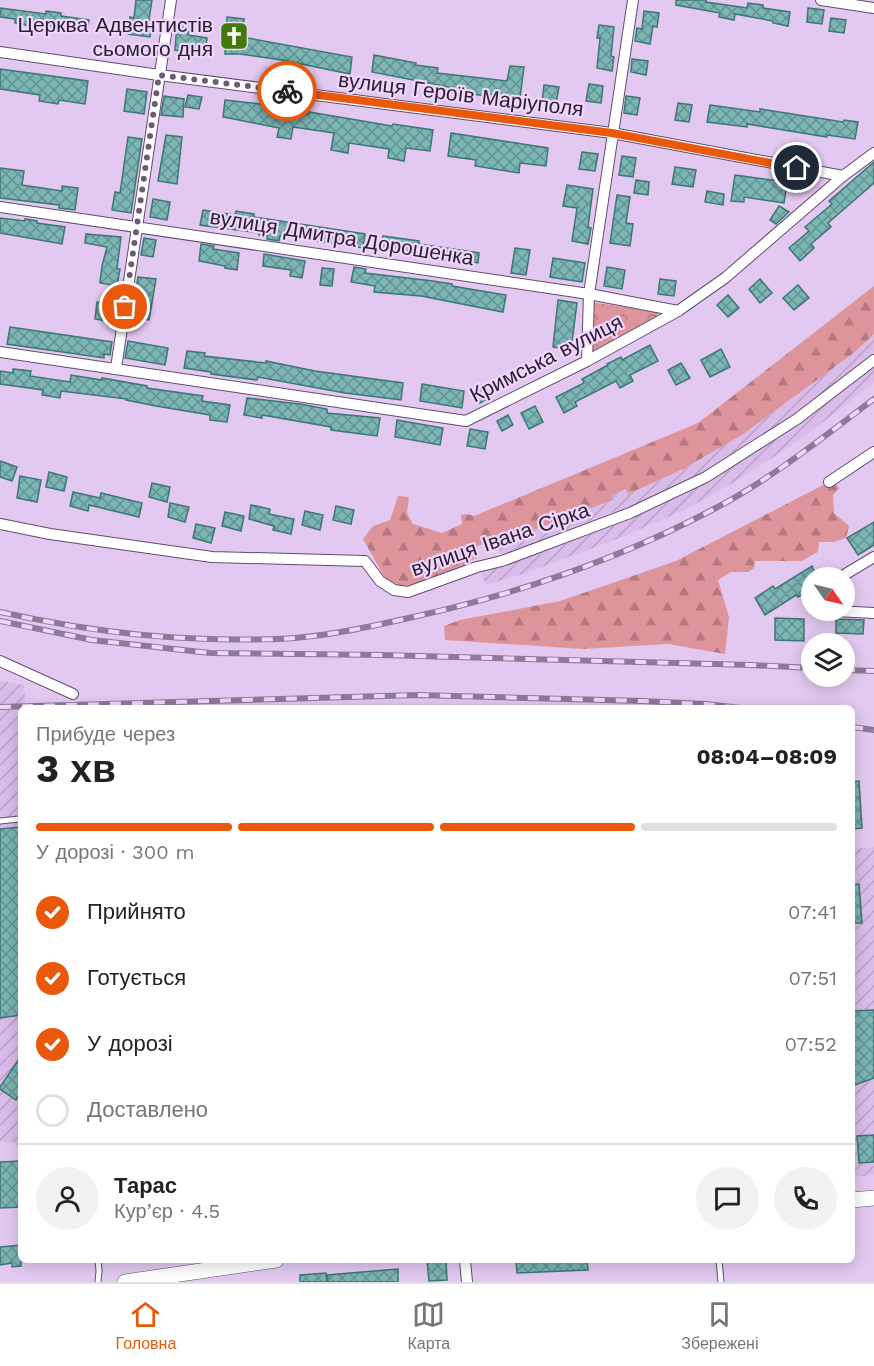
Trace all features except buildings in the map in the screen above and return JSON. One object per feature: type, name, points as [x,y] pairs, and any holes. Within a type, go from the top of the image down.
[{"type":"main road","points":[[855,1200],[874,1198]]},
{"type":"main road","points":[[125,1282],[255,1263]]},
{"type":"street","points":[[116,368],[171,0]]},
{"type":"street","points":[[586,362],[589,294],[633,0]]},
{"type":"street","points":[[821,0],[874,8]]},
{"type":"street","name":"вулиця Героїв Маріуполя","points":[[0,52],[159,75],[612,133],[843,176]]},
{"type":"street","name":"Кримська вулиця","points":[[0,352],[466,421],[586,362],[678,311],[725,278],[843,176],[874,153]]},
{"type":"street","name":"вулиця Дмитра Дорошенка","points":[[0,207],[589,294],[678,311]]},
{"type":"street","name":"вулиця Івана Сірка","points":[[0,524],[50,534],[212,557],[365,561],[380,581],[394,590],[408,592],[477,567],[502,561],[630,513],[706,477],[797,419],[874,360]]},
{"type":"street","points":[[829,482],[874,452]]},
{"type":"street","points":[[855,568],[874,557]]},
{"type":"street","points":[[855,612],[874,613]]},
{"type":"street","points":[[0,661],[73,694]]},
{"type":"street","points":[[465,1263],[467,1282]]},
{"type":"lane","points":[[0,821],[18,819]]},
{"type":"lane","points":[[98,1263],[98,1282]]},
{"type":"lane","points":[[718,1263],[721,1282]]},
{"type":"shaded area","points":[[874,334],[874,352],[866,360],[810,405],[705,473],[618,513],[616,511],[501,555],[497,544],[612,501],[611,496],[626,488],[628,494],[683,469],[742,435],[855,352]]},
{"type":"shaded area","points":[[874,366],[874,383],[798,441],[738,480],[686,509],[620,538],[523,574],[486,585],[481,572],[521,561],[615,525],[680,496],[732,467],[792,428]]},
{"type":"shaded area","points":[[0,681],[24,685],[26,705],[18,705],[18,1149],[15,1142],[0,1142]]},
{"type":"shaded area","points":[[874,847],[874,1175],[855,1177],[855,849]]},
{"type":"green space","points":[[874,286],[874,334],[855,352],[742,435],[683,469],[628,494],[625,489],[611,496],[613,500],[497,544],[491,538],[484,537],[484,544],[477,546],[479,557],[467,562],[461,570],[417,584],[401,586],[385,578],[363,539],[373,526],[390,520],[398,496],[409,497],[407,513],[413,524],[442,533],[462,524],[461,515],[474,516],[698,423]]},
{"type":"green space","points":[[584,301],[659,312],[654,321],[592,354]]},
{"type":"green space","points":[[829,482],[836,484],[839,488],[833,495],[834,513],[849,526],[846,538],[834,542],[819,542],[818,552],[801,561],[755,561],[754,568],[748,572],[731,572],[718,580],[729,617],[725,654],[668,644],[583,649],[445,640],[444,626],[460,620],[560,601],[676,561]]},
{"type":"railway","points":[[0,612],[104,631],[243,640],[330,634],[452,608],[566,574],[676,528],[754,485],[795,458],[874,399]]},
{"type":"railway","points":[[0,621],[92,640],[210,653],[382,655],[801,667]]},
{"type":"railway","points":[[855,670],[874,671]]},
{"type":"railway","points":[[70,705],[418,695],[714,705]]},
{"type":"railway","points":[[0,707],[18,706]]},
{"type":"railway","points":[[855,727],[874,730]]},
{"type":"way so far","points":[[125,307],[159,75],[287,91]]},
{"type":"place","name":"Церква Адвентистів сьомого дня","points":[[234,36]]},
{"type":"route","points":[[287,91],[612,133],[797,168]]}]
